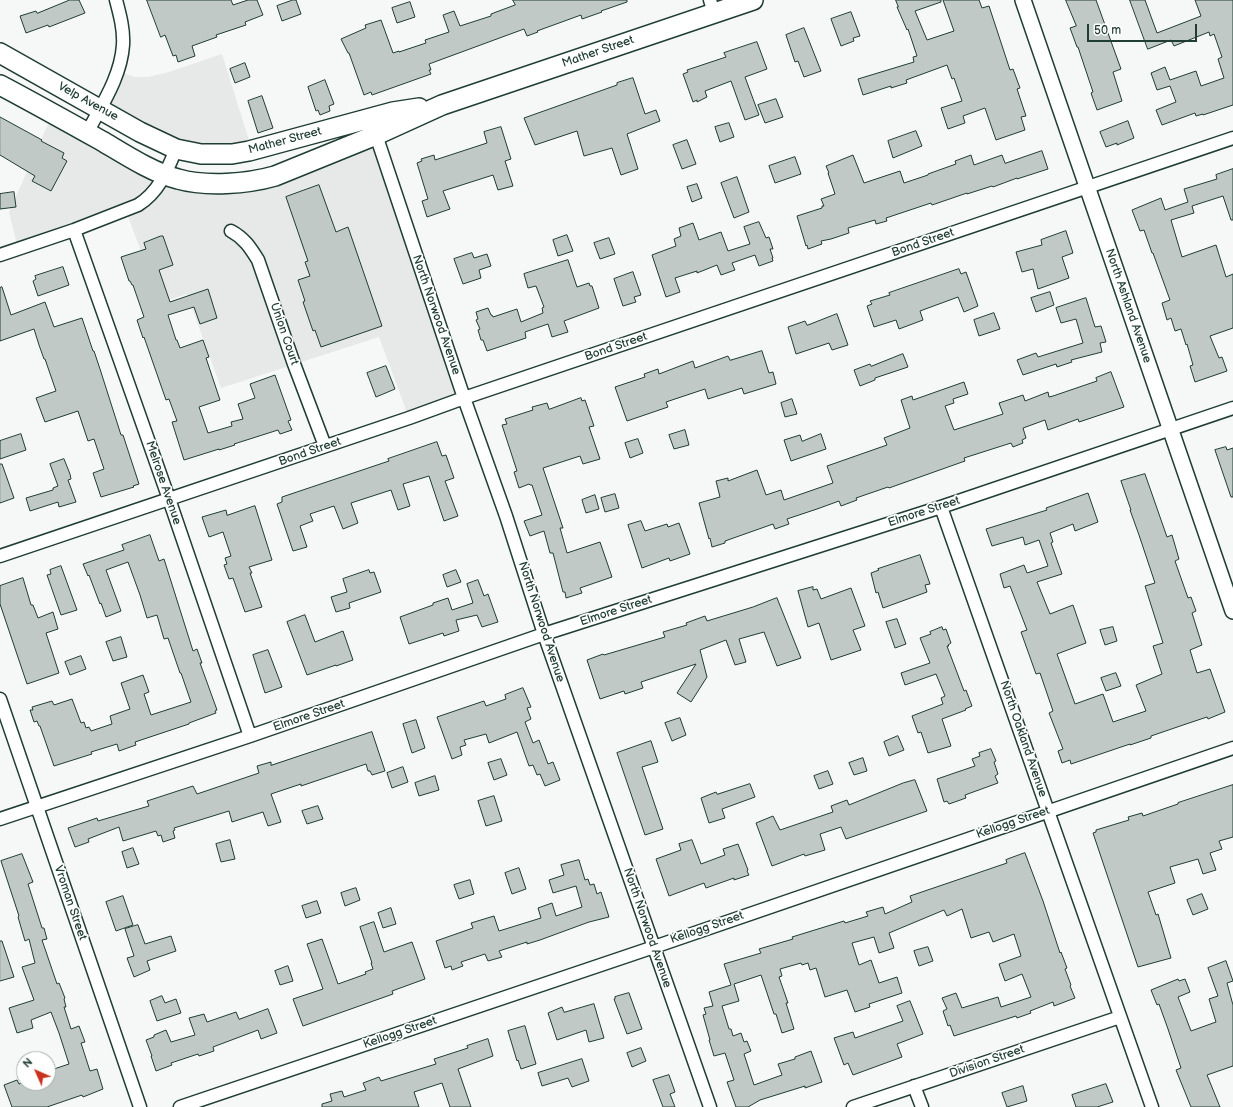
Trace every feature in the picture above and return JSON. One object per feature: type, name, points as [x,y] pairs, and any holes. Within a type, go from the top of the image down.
[{"type":"main road","name":"Mather Street","points":[[166,175],[196,182],[224,184],[261,180],[275,176],[376,135],[442,105],[712,6],[753,0]]},
{"type":"main road","name":"Velp Avenue","points":[[0,53],[140,132],[176,149]]},
{"type":"main road","points":[[0,85],[152,169],[166,175]]},
{"type":"main road","name":"Mather Street","points":[[176,149],[186,152],[206,154],[232,154],[249,151],[393,112],[442,105]]},
{"type":"street","points":[[87,132],[112,86],[121,58],[123,46],[122,32],[120,14],[116,0]]},
{"type":"street","name":"North Ashland Avenue","points":[[1023,0],[1233,611]]},
{"type":"street","name":"North Norwood Avenue","points":[[376,135],[464,398],[506,516],[544,634],[710,1107]]},
{"type":"street","name":"Bond Street","points":[[0,556],[1233,138]]},
{"type":"street","points":[[0,255],[74,230],[138,205],[154,193],[166,175],[176,149]]},
{"type":"street","name":"Melrose Avenue","points":[[74,230],[169,499],[250,736]]},
{"type":"street","name":"Union Court","points":[[231,231],[241,236],[258,260],[294,364],[325,446]]},
{"type":"street","name":"Elmore Street","points":[[0,819],[250,736],[544,634],[941,507],[1233,408]]},
{"type":"street","name":"North Oakland Avenue","points":[[941,507],[1152,1107]]},
{"type":"street","name":"Vroman Street","points":[[0,699],[140,1107]]},
{"type":"street","name":"Kellogg Street","points":[[180,1107],[654,947],[1233,748]]},
{"type":"street","name":"Division Street","points":[[853,1107],[1120,1017]]},
{"type":"street","points":[[914,1086],[922,1107]]},
{"type":"shaded area","points":[[222,54],[252,150],[201,154],[100,109],[117,71],[135,77],[148,77],[169,72]]},
{"type":"shaded area","points":[[53,113],[152,169],[224,184],[376,135],[464,398],[409,418],[379,337],[221,388],[187,294],[160,303],[126,211],[18,248],[9,212]]},
{"type":"building","points":[[70,0],[79,0],[85,13],[49,27],[48,25],[26,33],[20,16],[36,11],[37,13]]},
{"type":"building","points":[[147,0],[231,0],[233,5],[248,0],[257,0],[263,15],[245,22],[246,25],[216,35],[217,37],[192,46],[195,56],[178,62],[176,55],[173,56],[165,35],[161,37]]},
{"type":"building","points":[[296,0],[301,14],[282,21],[277,6]]},
{"type":"building","points":[[513,0],[627,0],[627,2],[582,19],[581,15],[527,36],[524,29],[429,64],[431,74],[372,95],[371,92],[364,95],[349,53],[341,39],[366,28],[365,25],[381,20],[393,53],[399,52],[426,43],[425,40],[449,32],[443,15],[454,11],[460,26],[491,16],[491,14],[515,5]]},
{"type":"building","points":[[896,0],[941,0],[941,2],[915,11],[927,40],[954,31],[943,0],[979,0],[982,8],[989,6],[1010,70],[1013,69],[1020,88],[1017,89],[1026,116],[1021,117],[1025,130],[996,140],[985,108],[963,116],[965,123],[948,129],[941,108],[962,101],[954,78],[952,79],[947,65],[906,80],[907,83],[891,88],[891,86],[863,95],[858,79],[914,62],[913,57],[917,56],[908,29],[907,30],[897,7]]},
{"type":"building","points":[[1066,0],[1096,0],[1121,69],[1113,72],[1122,101],[1097,110],[1091,93],[1093,92],[1070,28],[1076,26]]},
{"type":"building","points":[[1130,0],[1145,0],[1157,33],[1201,16],[1195,0],[1233,0],[1233,105],[1203,115],[1196,116],[1195,113],[1162,125],[1156,110],[1176,102],[1170,86],[1157,90],[1151,73],[1165,67],[1170,80],[1196,71],[1201,86],[1224,78],[1218,59],[1222,57],[1214,34],[1210,36],[1209,32],[1174,46],[1171,40],[1148,49]]},
{"type":"building","points":[[410,2],[415,17],[397,23],[392,8]]},
{"type":"building","points":[[851,12],[860,36],[853,38],[854,41],[841,46],[831,19]]},
{"type":"building","points":[[804,28],[821,71],[804,77],[798,61],[795,62],[786,35]]},
{"type":"building","points":[[757,42],[767,69],[745,77],[759,115],[745,120],[731,81],[705,91],[707,97],[697,102],[697,100],[693,102],[683,74],[688,72],[687,70],[726,57],[724,53]]},
{"type":"building","points":[[245,63],[250,77],[235,83],[230,69]]},
{"type":"building","points":[[633,78],[645,114],[656,110],[660,121],[627,134],[638,169],[621,175],[612,148],[584,156],[577,131],[535,145],[524,118]]},
{"type":"building","points":[[325,80],[334,104],[329,106],[330,111],[320,115],[318,110],[316,111],[308,87]]},
{"type":"building","points":[[262,96],[273,128],[258,133],[248,101]]},
{"type":"building","points":[[776,99],[783,117],[765,123],[758,105]]},
{"type":"building","points":[[0,117],[64,153],[62,158],[67,161],[51,191],[32,181],[35,176],[0,155]]},
{"type":"building","points":[[1128,121],[1134,138],[1117,145],[1117,143],[1106,147],[1100,132]]},
{"type":"building","points":[[729,123],[734,137],[720,142],[715,127]]},
{"type":"building","points":[[501,127],[511,159],[505,161],[513,186],[498,190],[493,175],[443,191],[450,209],[427,217],[422,201],[428,199],[417,163],[422,161],[421,159],[434,155],[435,160],[487,143],[484,132]]},
{"type":"building","points":[[916,131],[922,146],[893,158],[888,141]]},
{"type":"building","points":[[687,140],[696,164],[682,169],[673,145]]},
{"type":"building","points":[[1042,151],[1048,169],[932,205],[931,203],[886,218],[887,221],[876,224],[875,220],[848,228],[849,233],[821,241],[822,244],[808,249],[807,245],[806,246],[797,216],[824,206],[821,199],[835,194],[826,166],[853,155],[864,183],[900,171],[904,183],[956,164],[955,161],[971,155],[974,165],[1002,155],[1005,163]]},
{"type":"building","points":[[795,157],[801,174],[775,183],[769,166]]},
{"type":"building","points":[[1233,169],[1233,220],[1231,220],[1223,196],[1192,206],[1194,213],[1171,220],[1182,257],[1216,245],[1226,277],[1233,274],[1233,328],[1210,336],[1219,358],[1222,357],[1227,371],[1195,382],[1190,366],[1193,365],[1187,344],[1186,345],[1181,329],[1175,331],[1171,318],[1167,320],[1162,303],[1170,300],[1144,230],[1140,231],[1132,210],[1161,198],[1165,210],[1188,202],[1184,189],[1217,179],[1216,175]]},
{"type":"building","points":[[737,177],[749,212],[734,218],[721,183]]},
{"type":"building","points":[[697,184],[702,198],[692,202],[687,187]]},
{"type":"building","points":[[319,185],[336,232],[348,227],[382,326],[321,347],[315,330],[313,331],[303,302],[305,301],[298,280],[310,276],[305,262],[308,261],[286,197]]},
{"type":"building","points":[[14,192],[16,207],[0,209],[0,194]]},
{"type":"building","points":[[759,222],[766,238],[769,237],[773,249],[770,249],[773,261],[759,266],[755,255],[732,263],[735,270],[721,275],[717,265],[697,273],[697,271],[675,278],[680,292],[666,297],[652,255],[676,246],[674,239],[681,236],[679,228],[693,223],[699,240],[721,232],[728,251],[750,244],[744,227]]},
{"type":"building","points":[[1066,231],[1073,253],[1062,257],[1069,278],[1038,289],[1033,269],[1022,272],[1016,252],[1042,245],[1041,240]]},
{"type":"building","points":[[567,235],[573,251],[558,256],[553,240]]},
{"type":"building","points":[[163,236],[173,265],[159,270],[170,302],[208,289],[217,318],[200,324],[194,307],[168,315],[180,348],[203,340],[209,357],[206,358],[220,400],[199,407],[208,433],[232,426],[231,422],[243,419],[238,404],[255,398],[250,384],[275,375],[291,420],[288,421],[292,430],[280,434],[278,430],[234,444],[235,445],[184,460],[172,422],[177,421],[169,399],[166,400],[144,337],[143,338],[137,320],[144,317],[121,257],[146,249],[144,243]]},
{"type":"building","points":[[609,238],[615,254],[600,259],[594,243]]},
{"type":"building","points":[[472,253],[474,258],[487,254],[491,266],[479,270],[481,278],[463,284],[454,259]]},
{"type":"building","points":[[568,260],[577,287],[589,283],[590,286],[592,286],[599,308],[564,321],[568,332],[552,337],[548,324],[525,332],[526,338],[487,351],[478,330],[480,329],[476,320],[478,319],[476,312],[488,308],[493,317],[517,309],[521,322],[543,313],[542,308],[544,307],[536,286],[528,288],[524,274]]},
{"type":"building","points":[[63,267],[69,285],[38,296],[33,281],[36,279],[35,276]]},
{"type":"building","points":[[959,269],[961,274],[966,272],[978,306],[964,312],[958,297],[920,311],[923,320],[899,329],[896,320],[874,327],[867,306],[872,304],[870,301]]},
{"type":"building","points":[[633,272],[641,295],[634,297],[636,302],[623,306],[614,279]]},
{"type":"building","points":[[2,287],[11,315],[45,302],[54,327],[82,318],[139,484],[133,486],[134,487],[101,497],[93,473],[104,469],[94,439],[88,441],[78,411],[45,422],[36,398],[56,391],[34,329],[0,341],[0,288]]},
{"type":"building","points":[[1050,292],[1054,305],[1036,312],[1031,298]]},
{"type":"building","points":[[1086,298],[1095,327],[1101,326],[1106,342],[1100,343],[1102,352],[1071,360],[1072,362],[1057,367],[1056,364],[1023,375],[1017,360],[1036,353],[1038,357],[1083,343],[1076,319],[1061,323],[1056,308]]},
{"type":"building","points":[[994,313],[1000,329],[979,336],[974,320]]},
{"type":"building","points":[[837,314],[848,345],[832,350],[829,343],[796,354],[788,327],[805,321],[807,325]]},
{"type":"building","points":[[762,351],[769,373],[773,372],[776,384],[744,394],[742,388],[708,399],[705,389],[666,402],[668,407],[627,421],[615,387],[645,377],[644,374],[658,369],[659,374],[693,361],[695,368],[728,356],[730,360]]},
{"type":"building","points":[[903,354],[908,367],[875,378],[875,380],[860,386],[854,370],[870,364],[871,366]]},
{"type":"building","points":[[386,366],[395,389],[376,397],[367,373]]},
{"type":"building","points":[[1111,372],[1124,407],[1079,422],[1078,419],[1048,430],[1045,420],[1023,428],[1026,438],[1022,440],[1023,443],[1013,447],[1011,443],[964,458],[965,461],[856,498],[857,500],[841,506],[839,501],[787,519],[789,524],[775,529],[773,524],[712,547],[699,503],[720,497],[716,481],[728,478],[728,481],[757,470],[766,495],[781,490],[784,500],[833,483],[827,466],[887,445],[884,438],[910,428],[901,400],[912,396],[913,400],[964,382],[968,394],[953,399],[954,403],[945,406],[954,430],[1003,414],[999,403],[1023,395],[1025,401],[1048,392],[1049,397],[1053,396],[1097,381],[1096,378]]},
{"type":"building","points":[[581,398],[582,401],[585,400],[594,426],[589,427],[600,459],[583,464],[580,456],[543,468],[563,528],[560,528],[567,553],[600,542],[612,577],[580,588],[582,593],[566,598],[565,592],[563,592],[553,553],[550,553],[544,531],[530,536],[524,521],[542,515],[532,485],[529,484],[519,488],[514,472],[517,471],[502,425],[507,424],[505,419],[533,410],[532,407],[547,403],[549,409]]},
{"type":"building","points":[[792,399],[797,414],[785,417],[781,403]]},
{"type":"building","points":[[685,430],[689,445],[674,449],[669,435]]},
{"type":"building","points":[[21,434],[26,450],[0,459],[0,441]]},
{"type":"building","points":[[821,434],[826,449],[791,461],[784,440],[800,435],[802,441]]},
{"type":"building","points":[[638,439],[643,453],[630,458],[625,443]]},
{"type":"building","points":[[437,442],[442,456],[446,455],[454,478],[445,481],[458,516],[444,521],[429,476],[403,484],[410,506],[398,510],[391,490],[351,503],[358,523],[343,529],[334,506],[310,514],[313,521],[300,526],[307,547],[293,551],[277,504],[282,502],[282,497],[389,461],[388,459]]},
{"type":"building","points":[[1226,447],[1227,450],[1233,448],[1233,497],[1231,497],[1215,450]]},
{"type":"building","points":[[64,459],[71,479],[68,480],[76,502],[59,507],[58,502],[30,511],[26,498],[53,490],[53,488],[58,486],[50,464]]},
{"type":"building","points":[[0,464],[2,464],[14,498],[0,503]]},
{"type":"building","points":[[1145,474],[1167,537],[1172,535],[1179,559],[1175,561],[1188,598],[1191,597],[1196,611],[1192,613],[1202,645],[1190,650],[1197,673],[1210,669],[1225,712],[1071,764],[1070,760],[1062,763],[1058,751],[1063,749],[1049,713],[1053,711],[1040,673],[1036,674],[1021,632],[1027,630],[1010,586],[1004,588],[1000,574],[1024,565],[1027,573],[1048,566],[1039,540],[1025,545],[1023,537],[992,546],[986,529],[1047,510],[1046,508],[1088,493],[1098,522],[1075,531],[1073,524],[1050,533],[1053,542],[1051,543],[1062,574],[1037,582],[1050,614],[1073,605],[1086,643],[1057,654],[1075,704],[1103,694],[1113,722],[1146,711],[1136,685],[1162,674],[1153,646],[1163,643],[1145,586],[1155,583],[1121,481]]},
{"type":"building","points":[[615,494],[619,508],[605,512],[601,498]]},
{"type":"building","points":[[595,495],[599,509],[586,513],[582,500]]},
{"type":"building","points":[[255,506],[272,560],[249,567],[262,607],[245,612],[233,578],[229,579],[224,565],[227,564],[225,558],[231,556],[223,532],[209,537],[202,517],[226,510],[227,515]]},
{"type":"building","points":[[641,521],[645,531],[667,524],[668,527],[679,523],[690,554],[670,561],[669,558],[642,568],[628,525]]},
{"type":"building","points":[[150,535],[159,561],[164,559],[193,651],[197,649],[202,663],[200,663],[217,710],[215,711],[216,713],[189,724],[135,742],[136,745],[119,751],[117,744],[54,766],[40,726],[37,721],[34,722],[30,710],[33,710],[32,707],[52,701],[54,705],[72,699],[81,723],[84,722],[86,728],[89,727],[91,731],[112,724],[110,716],[130,709],[121,683],[143,675],[149,692],[144,694],[151,715],[191,702],[168,638],[164,639],[157,615],[147,618],[128,562],[106,570],[121,611],[106,617],[83,564],[124,550],[122,545]]},
{"type":"building","points":[[920,555],[930,584],[925,585],[927,592],[883,608],[878,592],[876,593],[871,573],[879,570],[878,569]]},
{"type":"building","points":[[61,566],[77,610],[61,615],[47,575],[51,574],[50,570]]},
{"type":"building","points":[[369,570],[370,573],[374,572],[381,592],[349,603],[350,608],[336,612],[331,597],[347,592],[343,579]]},
{"type":"building","points":[[456,570],[461,582],[447,587],[443,575]]},
{"type":"building","points":[[23,578],[31,605],[33,605],[38,618],[53,612],[58,629],[46,633],[59,673],[27,684],[0,604],[0,586]]},
{"type":"building","points":[[478,580],[484,596],[488,594],[498,622],[482,627],[477,615],[456,620],[459,631],[444,636],[443,633],[409,644],[400,617],[448,598],[452,610],[473,603],[467,584]]},
{"type":"building","points":[[813,587],[813,590],[817,589],[821,599],[851,588],[865,626],[853,630],[861,650],[831,660],[819,623],[808,627],[798,591]]},
{"type":"building","points":[[777,598],[801,658],[777,666],[764,632],[739,639],[746,662],[735,665],[726,640],[700,650],[707,677],[691,702],[677,693],[696,664],[641,682],[643,688],[625,694],[624,691],[600,699],[587,660],[603,654],[604,655],[665,637],[663,632],[687,625],[686,623],[705,616],[707,621]]},
{"type":"building","points":[[305,615],[315,642],[343,631],[353,660],[307,675],[287,622]]},
{"type":"building","points":[[897,619],[906,644],[895,648],[886,622]]},
{"type":"building","points":[[942,627],[943,630],[946,629],[951,643],[947,646],[964,691],[966,690],[972,706],[965,709],[966,710],[942,719],[951,746],[928,753],[921,732],[918,733],[912,716],[943,704],[941,698],[945,696],[936,674],[905,685],[901,673],[930,663],[920,638],[931,634],[930,632]]},
{"type":"building","points":[[1113,627],[1117,641],[1105,645],[1100,630]]},
{"type":"building","points":[[121,637],[127,657],[113,661],[106,642]]},
{"type":"building","points":[[268,650],[282,687],[265,693],[253,655]]},
{"type":"building","points":[[81,656],[86,669],[70,675],[65,662]]},
{"type":"building","points":[[1116,673],[1121,686],[1106,691],[1101,678]]},
{"type":"building","points":[[523,688],[531,707],[527,708],[531,719],[525,722],[533,743],[539,740],[548,764],[553,762],[560,780],[545,786],[540,774],[537,775],[533,765],[529,766],[517,732],[489,743],[486,734],[464,740],[466,745],[460,747],[462,755],[452,759],[437,717],[484,701],[486,706],[506,699],[505,695]]},
{"type":"building","points":[[680,718],[686,735],[672,741],[665,723]]},
{"type":"building","points":[[416,720],[425,748],[412,753],[403,724]]},
{"type":"building","points":[[372,732],[385,771],[372,775],[370,771],[368,771],[366,764],[301,786],[301,784],[271,794],[281,822],[268,826],[263,812],[232,822],[229,811],[174,828],[175,830],[173,831],[175,838],[163,842],[161,835],[158,836],[156,831],[123,841],[119,827],[88,839],[89,842],[75,847],[68,828],[97,818],[98,821],[149,806],[147,801],[193,786],[197,794],[259,773],[257,766],[271,762],[271,765]]},
{"type":"building","points":[[898,736],[904,750],[889,756],[884,742]]},
{"type":"building","points":[[651,741],[658,762],[642,767],[663,829],[645,835],[617,753]]},
{"type":"building","points":[[991,749],[996,761],[994,762],[998,774],[995,776],[998,783],[965,795],[966,798],[949,804],[947,801],[944,802],[937,779],[975,766],[972,759],[980,756],[979,753]]},
{"type":"building","points":[[863,758],[867,771],[854,775],[849,763]]},
{"type":"building","points":[[501,759],[507,775],[494,780],[488,763]]},
{"type":"building","points":[[403,767],[408,782],[392,788],[387,773]]},
{"type":"building","points":[[828,771],[833,784],[819,789],[814,776]]},
{"type":"building","points":[[435,776],[439,790],[419,796],[415,783]]},
{"type":"building","points":[[915,780],[927,811],[846,839],[841,827],[820,834],[825,850],[805,856],[804,854],[772,866],[756,823],[773,816],[780,830],[833,812],[831,806],[847,800],[849,805],[903,783]]},
{"type":"building","points":[[750,784],[755,797],[722,809],[725,818],[709,823],[701,798],[716,792],[717,794]]},
{"type":"building","points":[[1233,785],[1233,837],[1219,841],[1222,849],[1210,853],[1216,870],[1203,874],[1198,859],[1170,867],[1175,883],[1148,892],[1156,915],[1158,914],[1171,958],[1138,967],[1093,833],[1096,832],[1096,830],[1129,820],[1128,817],[1142,813],[1143,816]]},
{"type":"building","points":[[494,796],[502,821],[486,826],[478,801]]},
{"type":"building","points":[[318,806],[323,819],[307,824],[302,811]]},
{"type":"building","points":[[230,840],[235,859],[221,862],[216,844]]},
{"type":"building","points":[[692,840],[701,864],[725,855],[723,849],[738,844],[749,875],[734,880],[734,878],[706,888],[704,883],[669,896],[656,859],[681,850],[679,844]]},
{"type":"building","points":[[133,848],[139,864],[127,868],[122,852]]},
{"type":"building","points":[[1025,853],[1060,953],[1061,952],[1067,968],[1065,969],[1075,998],[1054,1006],[1053,1002],[1017,1018],[1016,1016],[954,1036],[950,1025],[948,1026],[943,1011],[947,1009],[942,998],[956,993],[962,1008],[998,997],[1001,1007],[1031,997],[1022,974],[1005,981],[999,964],[1021,956],[1014,934],[993,942],[989,932],[971,938],[962,909],[947,916],[944,910],[889,933],[894,948],[879,953],[874,937],[852,943],[859,965],[871,960],[879,983],[897,977],[902,993],[869,1004],[870,1007],[855,1012],[847,990],[825,997],[816,968],[810,970],[808,963],[802,965],[801,963],[780,969],[782,976],[779,977],[788,1003],[786,1003],[794,1029],[782,1033],[761,975],[734,984],[739,1001],[722,1006],[729,1029],[731,1029],[733,1036],[741,1033],[744,1042],[747,1041],[751,1051],[744,1054],[754,1085],[782,1075],[778,1064],[795,1059],[795,1057],[811,1051],[822,1082],[760,1100],[748,1107],[736,1107],[727,1082],[734,1080],[725,1053],[714,1056],[703,1015],[706,1014],[704,1008],[713,1006],[709,992],[731,985],[724,964],[761,953],[759,949],[793,939],[792,937],[844,921],[845,923],[868,916],[866,912],[883,907],[885,914],[912,902],[910,896],[1007,863],[1006,860]]},
{"type":"building","points":[[22,854],[33,882],[28,884],[47,939],[42,940],[57,984],[59,983],[65,998],[66,1007],[64,1007],[71,1029],[79,1026],[85,1042],[81,1043],[90,1071],[97,1069],[103,1089],[83,1097],[82,1095],[47,1107],[12,1107],[4,1085],[16,1080],[16,1091],[56,1091],[56,1068],[69,1064],[51,1012],[31,1020],[33,1028],[17,1033],[9,1008],[34,1000],[22,967],[35,963],[29,939],[25,941],[18,917],[19,916],[1,861]]},
{"type":"building","points":[[579,860],[585,880],[588,879],[590,885],[594,884],[597,894],[601,892],[609,917],[589,922],[540,940],[527,944],[527,942],[499,951],[502,957],[488,961],[485,954],[461,962],[463,966],[452,970],[451,966],[445,968],[436,941],[473,928],[471,923],[494,916],[499,931],[541,918],[538,908],[552,903],[556,916],[582,907],[576,886],[553,893],[549,880],[564,875],[561,865]]},
{"type":"building","points":[[519,868],[526,889],[512,894],[505,873]]},
{"type":"building","points":[[470,880],[474,894],[459,899],[454,885]]},
{"type":"building","points":[[356,888],[360,900],[345,906],[341,893]]},
{"type":"building","points":[[1202,894],[1208,909],[1193,915],[1187,900]]},
{"type":"building","points":[[123,896],[133,925],[116,931],[106,902]]},
{"type":"building","points":[[317,901],[321,913],[306,918],[302,906]]},
{"type":"building","points":[[391,908],[396,924],[383,928],[378,913]]},
{"type":"building","points":[[374,922],[384,952],[412,942],[425,979],[392,991],[393,994],[303,1026],[293,999],[323,989],[307,944],[322,939],[338,984],[366,974],[365,972],[373,969],[360,927]]},
{"type":"building","points":[[138,925],[145,944],[171,936],[176,951],[147,961],[150,970],[134,977],[127,958],[134,956],[125,929]]},
{"type":"building","points":[[0,941],[2,941],[14,977],[0,981]]},
{"type":"building","points":[[928,947],[933,961],[919,966],[914,951]]},
{"type":"building","points":[[1226,961],[1233,981],[1227,983],[1233,1005],[1233,1066],[1207,1075],[1220,1107],[1191,1107],[1176,1070],[1181,1068],[1168,1029],[1159,1004],[1157,1005],[1151,990],[1178,979],[1179,981],[1185,979],[1190,992],[1178,997],[1191,1031],[1216,1022],[1209,999],[1218,996],[1208,968]]},
{"type":"building","points":[[288,966],[293,981],[280,985],[275,971]]},
{"type":"building","points":[[629,993],[642,1029],[627,1034],[614,999],[615,997]]},
{"type":"building","points":[[162,996],[165,1003],[176,999],[181,1013],[157,1021],[150,1001]]},
{"type":"building","points":[[910,1001],[923,1034],[897,1044],[902,1057],[853,1075],[848,1063],[844,1065],[834,1038],[853,1032],[855,1038],[903,1021],[897,1006]]},
{"type":"building","points":[[594,1004],[604,1038],[589,1042],[586,1030],[557,1040],[548,1013],[562,1007],[564,1012]]},
{"type":"building","points":[[268,1009],[277,1033],[261,1039],[258,1030],[213,1047],[214,1051],[199,1056],[198,1054],[171,1063],[172,1065],[156,1071],[146,1040],[154,1037],[154,1035],[166,1030],[171,1042],[195,1035],[189,1018],[204,1014],[207,1022],[236,1012],[239,1019]]},
{"type":"building","points":[[525,1026],[536,1064],[521,1069],[508,1031]]},
{"type":"building","points":[[488,1039],[493,1056],[458,1069],[471,1107],[450,1107],[442,1083],[414,1092],[419,1107],[322,1107],[322,1104],[332,1101],[330,1094],[342,1091],[344,1097],[366,1090],[363,1083],[379,1077],[381,1081],[436,1064],[434,1059],[468,1048],[467,1046]]},
{"type":"building","points":[[641,1048],[646,1061],[632,1067],[627,1053]]},
{"type":"building","points":[[582,1059],[589,1081],[572,1087],[568,1078],[542,1086],[538,1073]]},
{"type":"building","points":[[669,1075],[675,1092],[670,1094],[675,1107],[663,1107],[653,1080]]},
{"type":"building","points":[[1106,1084],[1113,1102],[1097,1107],[1076,1107],[1072,1095]]},
{"type":"building","points":[[1023,1086],[1027,1101],[1007,1107],[1002,1093]]}]
